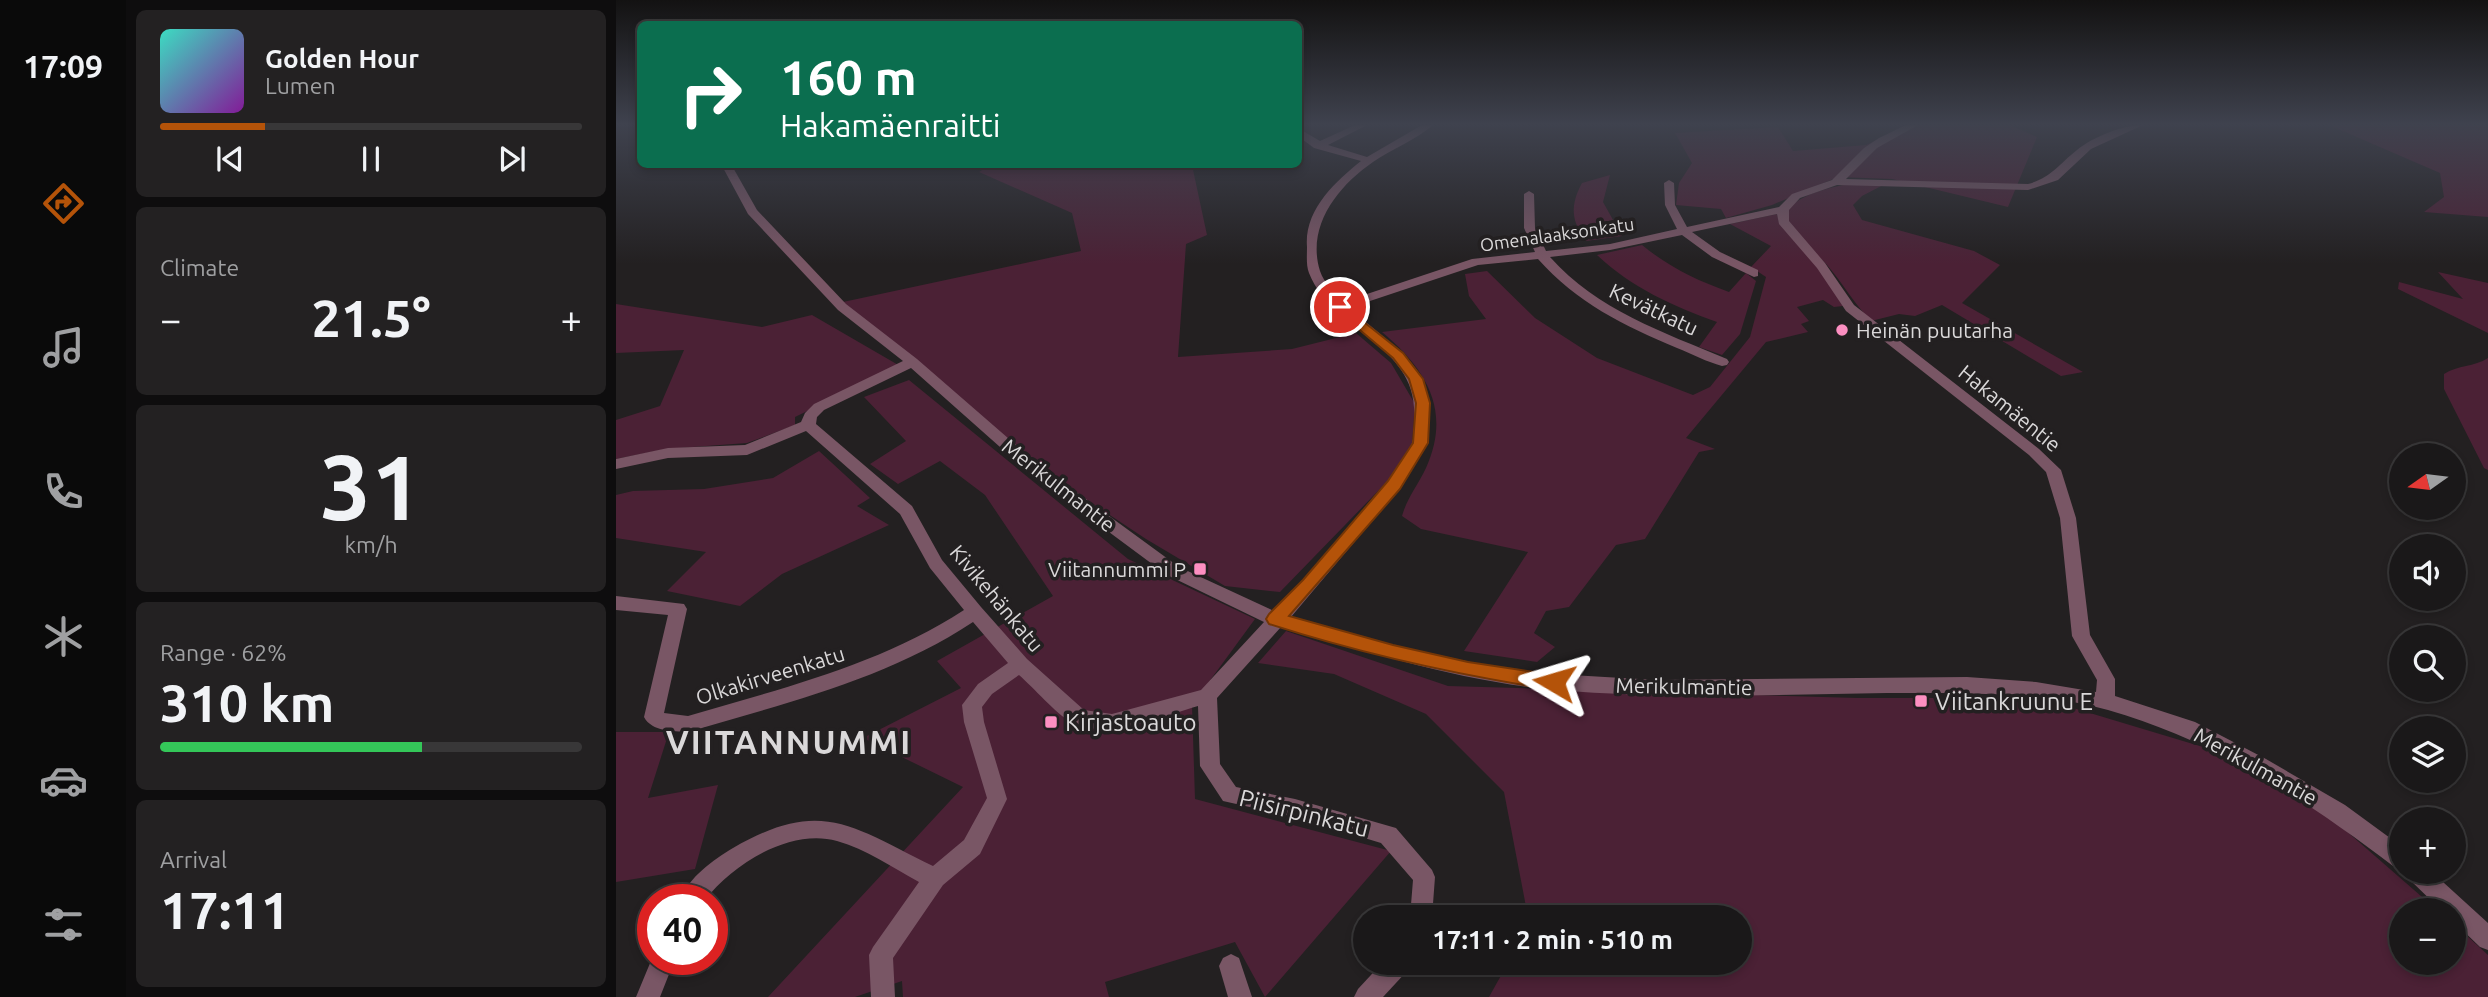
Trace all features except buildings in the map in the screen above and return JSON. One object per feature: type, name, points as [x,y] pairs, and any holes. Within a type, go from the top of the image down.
[{"type":"street","name":"Merikulmantie","points":[[730,172],[752,212],[842,307],[912,362],[1033,468],[1173,571],[1275,619],[1468,670],[1554,682],[1656,688],[1967,685],[2036,690],[2105,701],[2188,728],[2259,765],[2337,812],[2389,850]]},
{"type":"street","points":[[1207,696],[1309,585],[1394,485],[1420,443],[1423,403],[1416,379],[1398,356],[1340,307],[1314,271],[1312,243],[1315,224],[1331,195],[1355,172]]},
{"type":"street","points":[[1836,183],[1850,172]]},
{"type":"street","points":[[1783,209],[1796,197],[1836,183],[1868,181],[2028,187],[2057,178],[2063,172]]},
{"type":"street","points":[[1669,183],[1670,205],[1695,242],[1754,273]]},
{"type":"street","name":"Kevätkatu","points":[[1529,194],[1526,213],[1529,233],[1554,270],[1584,297],[1627,321],[1722,362]]},
{"type":"street","name":"Omenalaaksonkatu","points":[[1340,307],[1476,262],[1610,247],[1783,209]]},
{"type":"street","name":"Hakamäentie","points":[[1783,209],[1783,222],[1821,267],[1850,308],[2034,452],[2053,470],[2068,518],[2081,636],[2106,679],[2105,701]]},
{"type":"street","points":[[616,464],[668,453],[747,450],[808,425],[810,416],[819,407],[912,362]]},
{"type":"street","name":"Kivikehänkatu","points":[[808,425],[906,510],[936,564],[975,612],[1020,664],[1077,716],[1092,721],[1112,722],[1207,696]]},
{"type":"street","name":"Olkakirveenkatu","points":[[616,603],[678,609],[654,717],[666,723],[688,724],[852,675],[935,638],[975,612]]},
{"type":"street","points":[[883,997],[881,955],[935,878],[972,847],[997,799],[974,722],[972,705],[985,689],[1020,664]]},
{"type":"street","name":"Piisirpinkatu","points":[[1207,696],[1210,766],[1230,795],[1296,808],[1388,835],[1424,877],[1422,905]]},
{"type":"street","points":[[706,884],[721,867],[762,844],[800,830],[835,831],[935,878]]},
{"type":"street","points":[[2430,884],[2488,939]]},
{"type":"street","points":[[1231,967],[1240,997]]},
{"type":"street","points":[[648,997],[657,975]]},
{"type":"street","points":[[1366,997],[1387,975]]},
{"type":"shaded area","points":[[979,172],[1193,172],[1207,235],[1186,244],[1178,357],[1292,349],[1356,333],[1391,363],[1415,404],[1411,457],[1280,592],[1225,586],[1146,539],[1057,480],[843,302],[1081,251],[1072,213]]},
{"type":"shaded area","points":[[1686,172],[2023,172],[2008,207],[1892,179],[1838,177],[1772,205],[1726,218],[1721,209],[1676,205],[1679,183]]},
{"type":"shaded area","points":[[2437,172],[2488,172],[2488,217],[2424,212],[2444,197],[2440,173]]},
{"type":"shaded area","points":[[1610,175],[1603,202],[1622,236],[1586,241],[1575,220],[1575,199],[1582,183]]},
{"type":"shaded area","points":[[1853,183],[1887,183],[1862,196],[1853,205],[1862,220],[1974,251],[2000,265],[1962,303],[2083,372],[2061,376],[1942,305],[1915,316],[1899,314],[1871,321],[1827,265],[1795,233],[1788,218],[1787,209],[1802,198]]},
{"type":"shaded area","points":[[1777,214],[1779,222],[1818,267],[1843,306],[1834,307],[1823,300],[1797,307],[1809,321],[1801,324],[1808,332],[1766,342],[1686,438],[1715,449],[1699,452],[1645,539],[1616,545],[1569,607],[1546,611],[1534,633],[1555,647],[1537,662],[1464,651],[1528,552],[1421,529],[1402,516],[1426,468],[1433,447],[1435,409],[1422,376],[1398,346],[1382,332],[1486,319],[1469,296],[1465,274],[1487,271],[1535,318],[1597,358],[1693,395],[1710,387],[1750,337],[1766,277],[1751,267],[1771,246],[1730,224]]},
{"type":"shaded area","points":[[1642,245],[1683,272],[1729,292],[1746,273],[1756,281],[1740,334],[1722,355],[1699,347],[1717,322],[1654,295],[1624,277],[1597,255]]},
{"type":"shaded area","points":[[2438,272],[2488,283],[2488,333],[2398,289],[2399,282],[2463,299]]},
{"type":"shaded area","points":[[616,304],[762,327],[812,315],[900,366],[795,417],[795,425],[747,443],[666,449],[616,459],[616,420],[660,406],[684,350],[616,353]]},
{"type":"shaded area","points":[[2488,358],[2488,470],[2484,468],[2444,389],[2444,374]]},
{"type":"shaded area","points":[[909,380],[1128,559],[1255,619],[1192,705],[1195,799],[1391,851],[1265,997],[1235,942],[1105,982],[1109,997],[903,997],[902,981],[855,997],[768,997],[963,787],[863,738],[961,688],[937,661],[1053,596],[985,495],[940,461],[898,484],[870,464],[906,441],[864,397]]},
{"type":"shaded area","points":[[819,451],[870,498],[857,506],[889,525],[782,574],[740,606],[667,591],[706,552],[616,538],[616,495],[633,491],[704,489],[773,478]]},
{"type":"shaded area","points":[[1286,631],[1448,686],[1858,698],[2040,698],[2203,747],[2313,802],[2389,868],[2389,884],[2407,884],[2423,898],[2389,898],[2389,975],[2466,975],[2466,935],[2488,955],[2488,997],[1489,997],[1501,975],[1752,975],[1752,905],[1526,905],[1504,792],[1426,714],[1334,674],[1258,663]]},
{"type":"shaded area","points":[[616,732],[669,732],[648,798],[718,785],[695,869],[616,882]]},
{"type":"place","name":"Heinän puutarha","points":[[1842,330]]},
{"type":"place","name":"Viitannummi P","points":[[1200,569]]},
{"type":"place","name":"Viitankruunu E","points":[[1921,701]]},
{"type":"place","name":"Kirjastoauto","points":[[1051,722]]},
{"type":"district","name":"VIITANNUMMI","points":[[789,741]]},
{"type":"route","points":[[1340,307],[1398,356],[1416,379],[1423,403],[1420,443],[1394,485],[1309,585],[1275,619],[1468,670],[1554,682]]}]
